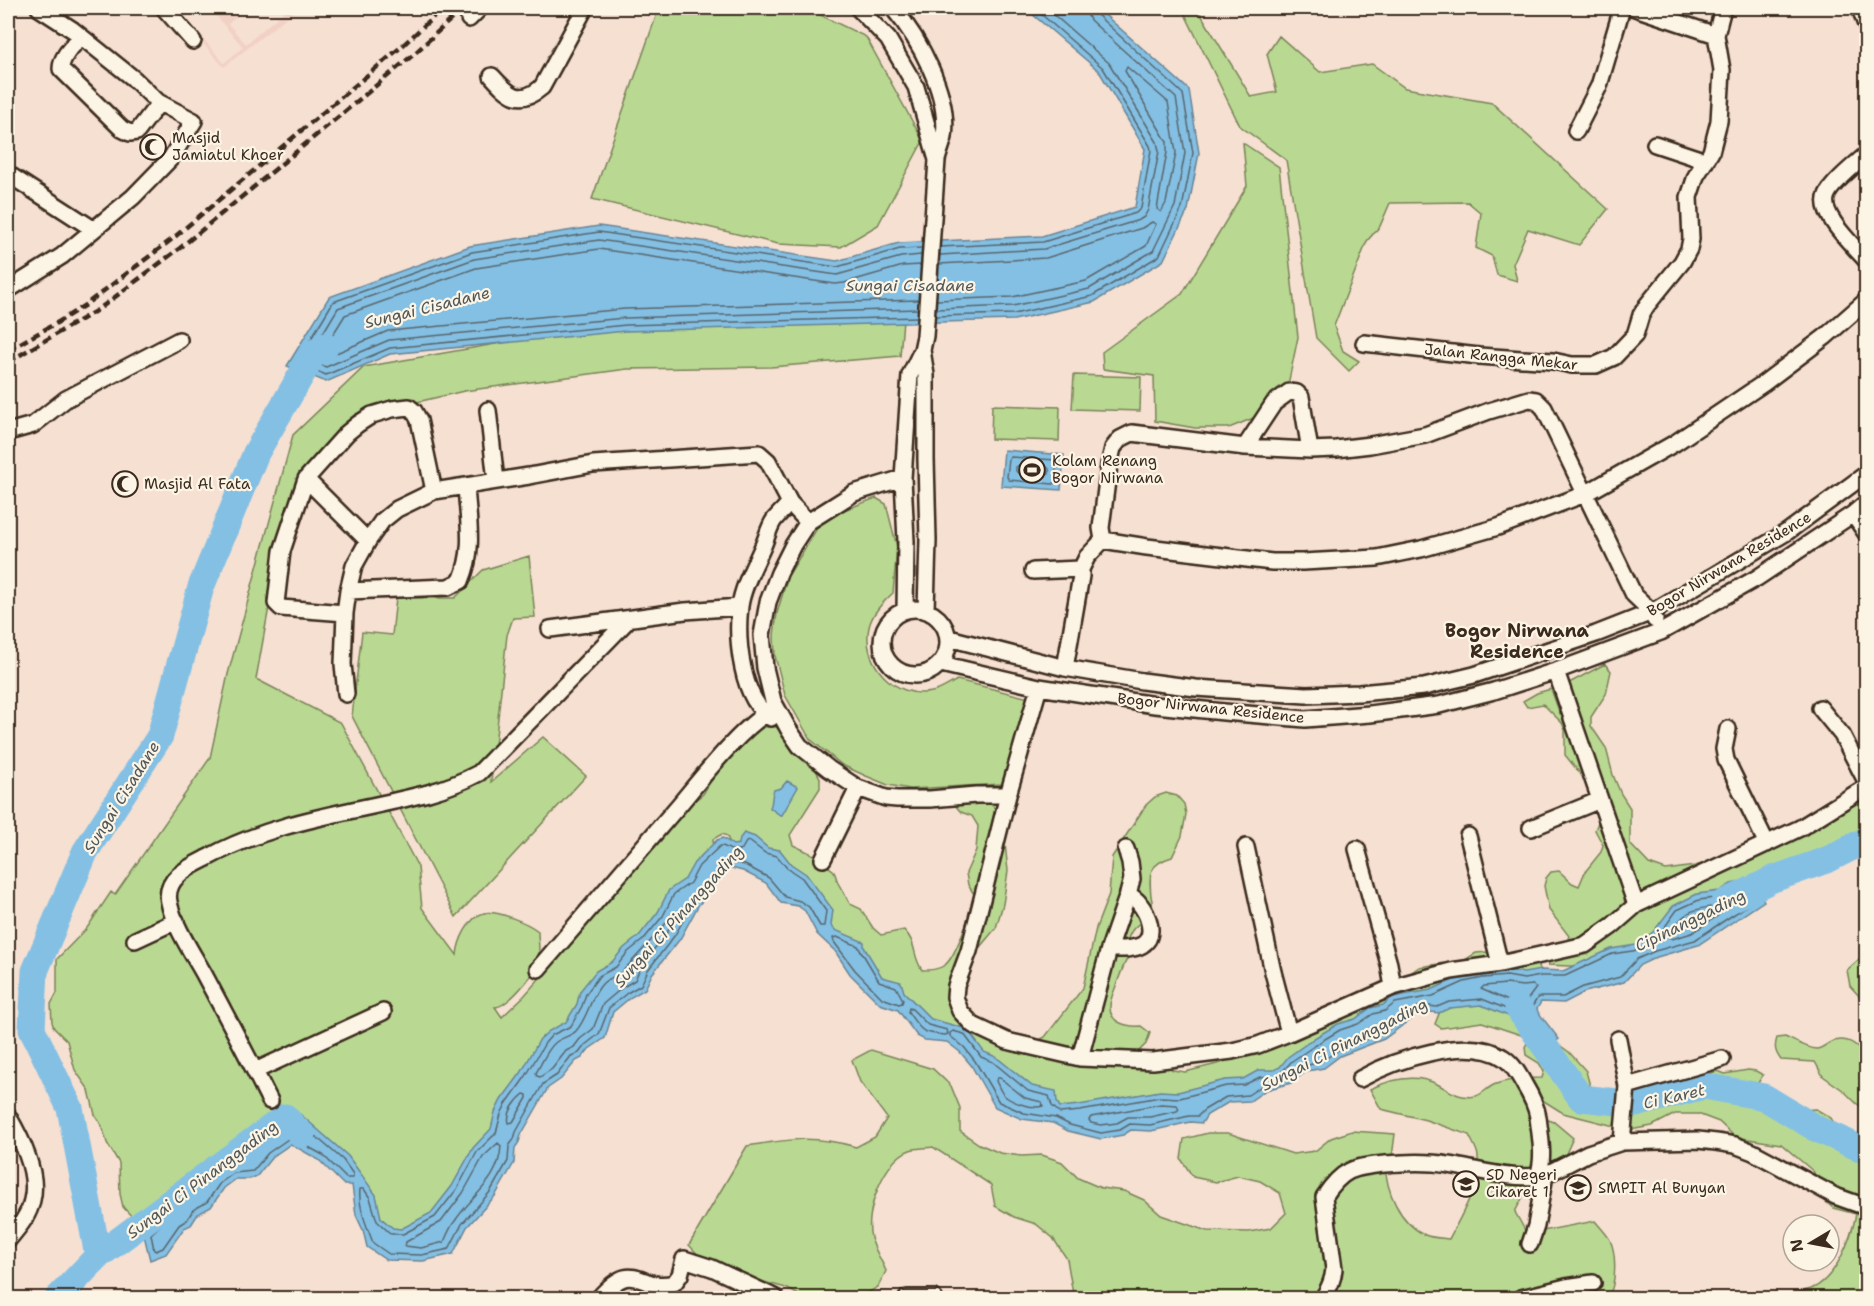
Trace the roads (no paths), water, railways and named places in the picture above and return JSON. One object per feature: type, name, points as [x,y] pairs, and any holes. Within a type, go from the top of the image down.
[{"type":"street","points":[[8,290],[62,256],[150,181],[171,158],[194,121],[159,102],[81,37],[39,8]]},
{"type":"street","points":[[164,8],[194,41]]},
{"type":"street","points":[[492,75],[516,97],[526,98],[533,95],[542,87],[585,8]]},
{"type":"street","points":[[858,8],[888,39],[916,87],[937,160]]},
{"type":"street","points":[[893,8],[907,24],[935,79],[940,99],[944,136],[937,160],[923,343],[926,375],[928,540],[926,610]]},
{"type":"street","points":[[1576,131],[1599,86],[1622,8]]},
{"type":"street","points":[[1635,8],[1716,35]]},
{"type":"street","name":"Jalan Rangga Mekar","points":[[1364,343],[1479,356],[1553,361],[1572,365],[1596,365],[1614,357],[1635,335],[1647,304],[1682,262],[1689,249],[1691,239],[1689,197],[1696,176],[1706,161],[1716,138],[1722,70],[1716,35],[1724,8]]},
{"type":"street","points":[[1860,8],[1866,25]]},
{"type":"street","points":[[81,37],[66,55],[61,63],[61,69],[122,129],[130,133],[137,132],[159,102]]},
{"type":"street","points":[[1655,144],[1706,161]]},
{"type":"street","points":[[1866,155],[1827,194],[1825,204],[1828,215],[1866,260]]},
{"type":"street","points":[[8,174],[93,229]]},
{"type":"street","points":[[1103,540],[1272,562],[1377,558],[1421,549],[1498,527],[1585,494],[1675,443],[1764,383],[1825,337],[1866,301]]},
{"type":"street","points":[[8,432],[33,425],[66,399],[179,340]]},
{"type":"street","points":[[905,610],[906,541],[903,478],[910,375],[923,343]]},
{"type":"street","points":[[1245,447],[1274,403],[1289,392],[1297,393],[1301,397],[1310,450]]},
{"type":"street","points":[[1103,540],[1101,528],[1108,465],[1113,448],[1120,439],[1132,433],[1245,447],[1310,450],[1370,445],[1425,435],[1489,411],[1529,399],[1536,400],[1544,408],[1634,595],[1652,612],[1661,632]]},
{"type":"street","points":[[345,613],[281,608],[276,603],[282,551],[306,479],[347,433],[358,424],[372,415],[409,407],[419,420],[434,491]]},
{"type":"street","points":[[488,410],[496,481]]},
{"type":"street","points":[[346,694],[343,664],[345,613],[354,566],[382,521],[397,509],[434,491],[593,464],[759,453],[768,460],[790,503],[808,522]]},
{"type":"street","name":"Bogor Nirwana Residence","points":[[949,638],[1065,668],[1196,688],[1306,695],[1424,687],[1464,678],[1574,642],[1652,612],[1787,532],[1866,474]]},
{"type":"street","points":[[538,969],[692,788],[770,711],[773,700],[765,668],[762,635],[768,602],[778,573],[808,522],[854,493],[903,478]]},
{"type":"street","points":[[306,479],[368,541]]},
{"type":"street","points":[[348,591],[448,587],[461,581],[469,562],[470,549],[466,486]]},
{"type":"street","points":[[790,503],[774,521],[740,607],[740,646],[750,693],[789,730],[800,746],[829,770],[858,788],[886,798],[897,799],[1008,795]]},
{"type":"street","name":"Bogor Nirwana Residence","points":[[941,664],[1039,687],[1155,705],[1305,718],[1370,714],[1439,705],[1494,691],[1556,671],[1661,632],[1757,578],[1866,503]]},
{"type":"street","points":[[1853,514],[1866,533]]},
{"type":"street","points":[[1065,668],[1081,569],[1087,557],[1103,540]]},
{"type":"street","points":[[1033,571],[1081,569]]},
{"type":"street","points":[[550,629],[629,618],[740,607]]},
{"type":"street","points":[[915,608],[926,610],[941,621],[949,638],[948,648],[941,664],[931,672],[919,676],[907,675],[896,670],[887,661],[882,649],[882,637],[886,625],[894,615],[905,610],[915,608]]},
{"type":"street","points":[[270,1101],[176,921],[169,902],[169,889],[181,872],[252,836],[286,825],[429,793],[459,784],[479,773],[629,618]]},
{"type":"street","points":[[1556,671],[1636,905]]},
{"type":"street","points":[[1039,687],[1008,795],[969,951],[956,986],[955,997],[960,1011],[973,1025],[1007,1041],[1080,1058],[1153,1060],[1258,1045],[1393,987],[1450,971],[1500,964],[1585,945],[1636,905],[1800,828],[1866,787]]},
{"type":"street","points":[[1305,718],[1306,695]]},
{"type":"street","points":[[1820,708],[1842,735],[1866,781]]},
{"type":"street","points":[[1728,729],[1726,760],[1767,844]]},
{"type":"street","points":[[823,859],[858,788]]},
{"type":"street","points":[[1531,828],[1600,800]]},
{"type":"street","points":[[1468,836],[1500,964]]},
{"type":"street","points":[[1246,847],[1289,1033]]},
{"type":"street","points":[[1080,1058],[1109,949],[1128,894],[1132,872],[1126,849]]},
{"type":"street","points":[[1357,849],[1389,964],[1393,987]]},
{"type":"street","points":[[1109,949],[1141,945],[1149,938],[1150,930],[1145,913],[1139,903],[1128,894]]},
{"type":"street","points":[[135,940],[176,921]]},
{"type":"street","points":[[255,1071],[383,1012]]},
{"type":"street","points":[[1618,1039],[1627,1088],[1622,1142]]},
{"type":"street","points":[[1360,1079],[1395,1063],[1440,1050],[1469,1048],[1504,1058],[1515,1069],[1536,1107],[1541,1138],[1542,1168],[1536,1226],[1530,1244]]},
{"type":"street","points":[[1627,1088],[1722,1059]]},
{"type":"street","points":[[8,1116],[27,1156],[34,1186],[33,1199],[28,1212],[8,1240]]},
{"type":"street","points":[[1342,1299],[1326,1294],[1334,1277],[1334,1269],[1324,1197],[1334,1182],[1347,1171],[1377,1165],[1421,1161],[1507,1176],[1541,1175],[1588,1153],[1622,1142],[1698,1140],[1736,1145],[1835,1196],[1866,1207]]},
{"type":"street","points":[[599,1299],[607,1289],[626,1277],[635,1277],[656,1286],[674,1283],[680,1275],[684,1259],[712,1268],[776,1299]]},
{"type":"street","points":[[1521,1299],[1566,1287],[1593,1283]]},
{"type":"street","points":[[907,1299],[934,1299]]},
{"type":"water","points":[[1025,8],[1097,8],[1189,90],[1199,153],[1188,210],[1163,261],[1094,302],[1014,320],[626,331],[390,354],[326,382],[287,366],[329,297],[470,246],[599,226],[837,261],[899,243],[1042,236],[1135,207],[1145,149],[1099,71]]},
{"type":"water","name":"Kolam Renang Bogor Nirwana","points":[[1004,450],[1064,455],[1061,490],[1001,486]]},
{"type":"water","points":[[787,781],[798,787],[780,815],[770,808],[771,803],[774,790],[781,788]]},
{"type":"water","points":[[744,833],[755,837],[768,848],[780,850],[791,864],[806,874],[833,910],[831,925],[835,930],[864,942],[864,947],[882,977],[901,982],[904,992],[931,1019],[967,1029],[984,1052],[996,1057],[1032,1086],[1056,1091],[1060,1107],[1160,1091],[1178,1092],[1225,1080],[1243,1079],[1259,1070],[1274,1070],[1316,1037],[1338,1024],[1355,1019],[1370,1008],[1383,1005],[1392,997],[1431,990],[1462,976],[1483,972],[1563,971],[1611,949],[1636,945],[1654,931],[1673,906],[1697,894],[1720,891],[1731,884],[1752,879],[1764,901],[1698,945],[1657,957],[1640,965],[1624,982],[1585,992],[1564,1003],[1541,1002],[1537,1009],[1538,1012],[1559,1039],[1548,1047],[1523,1022],[1481,1005],[1450,1008],[1439,1013],[1422,1011],[1384,1039],[1340,1056],[1324,1068],[1307,1071],[1291,1083],[1266,1090],[1250,1101],[1229,1102],[1207,1115],[1202,1123],[1190,1122],[1151,1131],[1131,1130],[1123,1135],[1101,1139],[1068,1131],[1053,1123],[1022,1119],[995,1107],[971,1065],[960,1052],[947,1042],[925,1040],[917,1036],[898,1010],[880,1004],[850,974],[835,951],[817,934],[805,911],[798,906],[781,903],[766,883],[743,871],[731,868],[724,870],[719,880],[698,906],[680,939],[652,974],[645,989],[613,1012],[605,1038],[589,1049],[561,1079],[548,1088],[515,1148],[514,1163],[495,1196],[467,1227],[453,1254],[423,1261],[386,1260],[367,1247],[356,1215],[352,1185],[344,1185],[319,1160],[291,1144],[272,1157],[257,1176],[250,1179],[236,1179],[224,1188],[211,1207],[198,1214],[191,1225],[184,1228],[166,1254],[150,1260],[142,1227],[150,1228],[175,1203],[196,1188],[233,1143],[239,1148],[248,1149],[275,1129],[277,1120],[300,1114],[348,1156],[376,1195],[381,1218],[393,1228],[401,1229],[431,1213],[452,1186],[473,1148],[491,1129],[501,1100],[521,1073],[540,1039],[566,1022],[577,1004],[580,991],[596,971],[612,962],[639,936],[658,912],[669,890],[685,879],[694,863],[717,840],[723,838],[733,845],[739,844]]},
{"type":"waterway","name":"Sungai Cisadane","points":[[58,1298],[98,1256],[70,1108],[32,1029],[35,971],[85,852],[160,736],[201,587],[256,453],[314,353],[325,346]]},
{"type":"waterway","name":"Cipinanggading","points":[[1724,903],[1773,879],[1829,859],[1866,840]]},
{"type":"waterway","name":"Ci Karet","points":[[1518,1008],[1581,1098],[1636,1104],[1704,1086],[1764,1097],[1817,1129],[1866,1151]]},
{"type":"waterway","name":"Sungai Ci Pinanggading","points":[[98,1256],[285,1117],[302,1135]]},
{"type":"railway","points":[[8,350],[85,305],[171,240],[401,47],[443,8]]},
{"type":"railway","points":[[8,362],[99,309],[180,248],[413,55],[463,8]]},
{"type":"place","name":"Masjid Jamiatul Khoer","points":[[153,147]]},
{"type":"place","name":"Kolam Renang Bogor Nirwana","points":[[1032,470]]},
{"type":"place","name":"Masjid Al Fata","points":[[125,484]]},
{"type":"place","name":"SD Negeri Cikaret 1","points":[[1466,1184]]},
{"type":"place","name":"SMPIT Al Bunyan","points":[[1578,1188]]},
{"type":"district","name":"Bogor Nirwana Residence","points":[[1517,641]]}]
